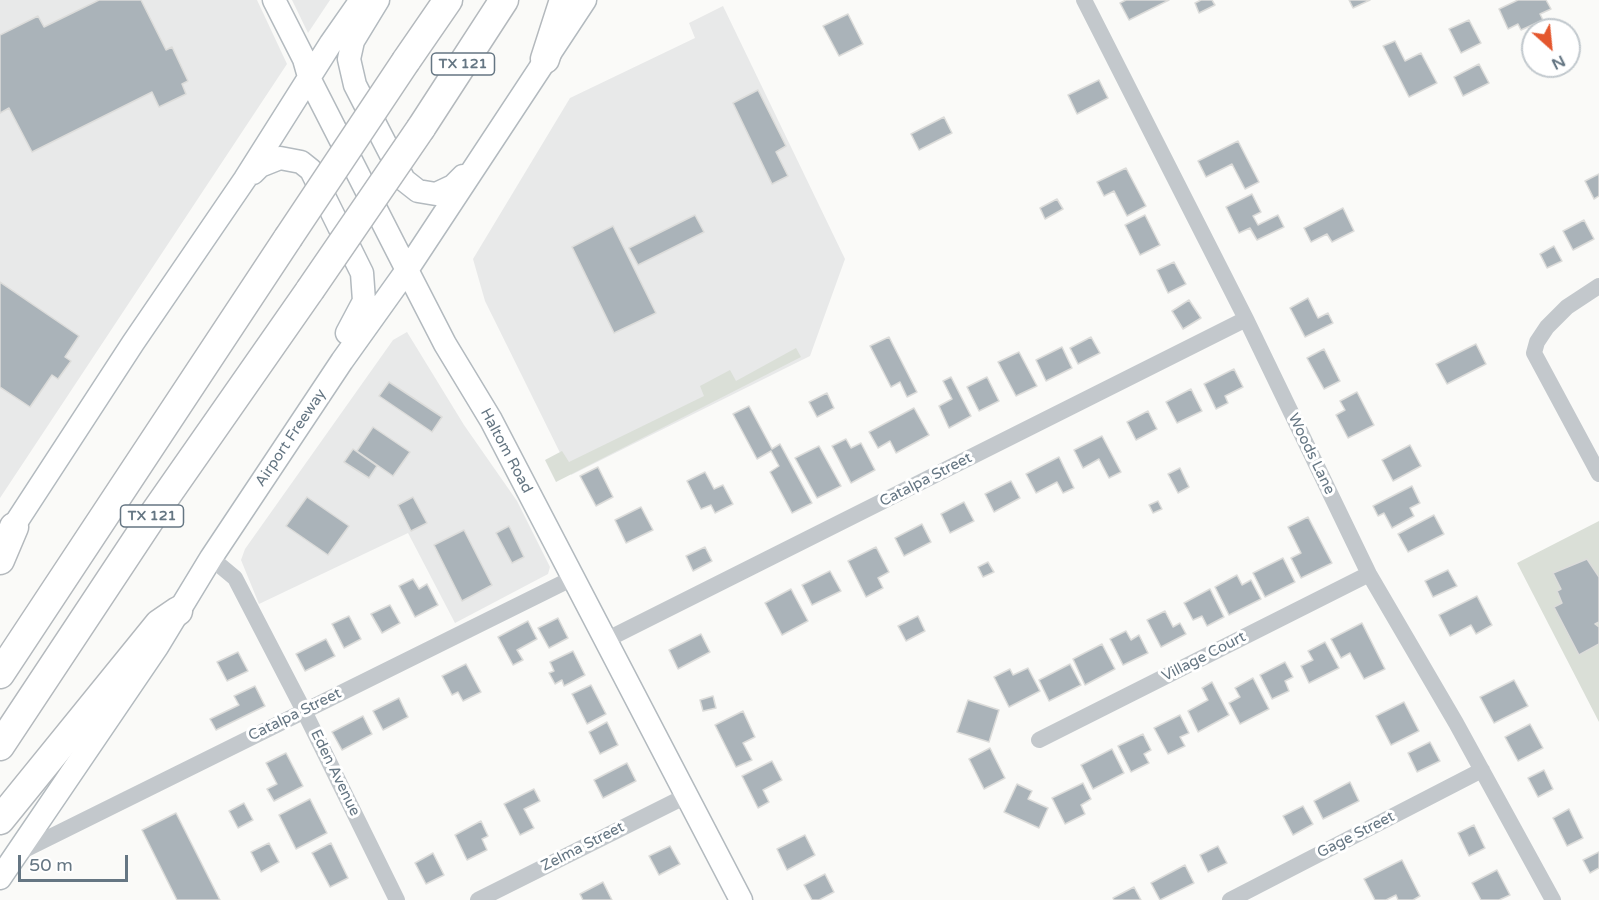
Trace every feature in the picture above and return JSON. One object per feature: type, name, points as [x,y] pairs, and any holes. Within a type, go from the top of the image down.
[{"type":"highway","name":"TX 121","points":[[0,674],[448,0]]},
{"type":"highway","name":"TX 121","points":[[0,746],[153,514],[421,128],[504,0]]},
{"type":"highway","points":[[545,59],[564,0]]},
{"type":"highway","points":[[0,560],[7,537]]},
{"type":"highway","points":[[0,820],[159,624],[177,611]]},
{"type":"main road","name":"Haltom Road","points":[[274,0],[304,59],[310,80],[445,344],[491,420],[741,900]]},
{"type":"main road","points":[[7,537],[133,343],[310,80],[331,43],[362,0]]},
{"type":"main road","points":[[378,0],[353,41],[350,59],[355,85],[404,180],[418,191],[436,194],[453,186],[478,160]]},
{"type":"main road","name":"Airport Freeway","points":[[0,878],[157,647],[211,558],[342,361],[407,270],[585,0]]},
{"type":"main road","points":[[245,179],[260,166],[280,158],[301,162],[311,170],[362,273],[365,288],[359,313],[346,335],[342,361]]},
{"type":"street","name":"Woods Lane","points":[[1084,0],[1246,319],[1369,574],[1482,770],[1553,900]]},
{"type":"street","points":[[1599,286],[1567,307],[1547,327],[1537,342],[1534,353],[1599,474]]},
{"type":"street","name":"Catalpa Street","points":[[606,640],[1246,319]]},
{"type":"street","name":"Eden Avenue","points":[[211,558],[235,578],[304,711],[397,900]]},
{"type":"street","name":"Village Court","points":[[1039,740],[1369,574]]},
{"type":"street","name":"Catalpa Street","points":[[17,853],[573,578]]},
{"type":"street","name":"Gage Street","points":[[1230,900],[1482,770]]},
{"type":"street","name":"Zelma Street","points":[[478,900],[688,795]]},
{"type":"shaded area","points":[[0,0],[257,0],[287,64],[0,498]]},
{"type":"shaded area","points":[[292,0],[330,0],[308,33]]},
{"type":"shaded area","points":[[723,6],[845,259],[810,356],[571,475],[485,301],[473,259],[570,98],[695,38],[689,23]]},
{"type":"shaded area","points":[[407,332],[464,425],[517,501],[550,567],[548,574],[455,623],[408,533],[259,604],[241,560],[245,549],[393,340]]},
{"type":"shaded area","points":[[796,348],[801,357],[556,482],[545,460],[562,451],[569,462],[704,396],[700,386],[730,370],[736,381]]},
{"type":"shaded area","points":[[1599,521],[1599,722],[1517,563]]},
{"type":"building","points":[[99,0],[141,0],[166,50],[172,47],[188,81],[182,84],[186,94],[159,107],[152,92],[32,152],[9,108],[0,113],[0,35],[38,16],[44,27]]},
{"type":"building","points":[[1126,0],[1169,0],[1129,20],[1120,3]]},
{"type":"building","points":[[1201,0],[1212,0],[1215,5],[1199,13],[1195,3]]},
{"type":"building","points":[[1349,0],[1370,0],[1353,8]]},
{"type":"building","points":[[1518,0],[1546,0],[1551,9],[1540,14],[1542,18],[1521,18],[1521,30],[1518,24],[1508,29],[1499,9]]},
{"type":"building","points":[[848,14],[863,44],[839,56],[823,26]]},
{"type":"building","points":[[1469,20],[1481,43],[1461,53],[1449,29]]},
{"type":"building","points":[[1395,41],[1405,61],[1421,53],[1437,83],[1409,97],[1383,46]]},
{"type":"building","points":[[1479,64],[1489,83],[1463,96],[1454,77]]},
{"type":"building","points":[[1099,80],[1108,98],[1077,114],[1068,95]]},
{"type":"building","points":[[758,90],[786,146],[776,152],[788,176],[772,184],[733,103]]},
{"type":"building","points":[[944,117],[952,133],[919,150],[911,134]]},
{"type":"building","points":[[1238,141],[1259,182],[1245,189],[1232,164],[1206,177],[1198,161]]},
{"type":"building","points":[[1126,168],[1146,206],[1127,216],[1114,191],[1104,196],[1097,182]]},
{"type":"building","points":[[1599,174],[1599,196],[1594,199],[1585,181]]},
{"type":"building","points":[[1252,194],[1261,212],[1253,216],[1258,225],[1278,215],[1284,227],[1257,240],[1250,228],[1239,233],[1226,207]]},
{"type":"building","points":[[1057,199],[1063,209],[1045,219],[1040,208]]},
{"type":"building","points":[[1343,208],[1354,231],[1332,242],[1327,234],[1311,242],[1304,228]]},
{"type":"building","points":[[695,215],[704,232],[638,265],[629,248]]},
{"type":"building","points":[[1145,215],[1160,245],[1140,255],[1125,225]]},
{"type":"building","points":[[1584,220],[1594,239],[1573,250],[1563,231]]},
{"type":"building","points":[[613,226],[656,313],[614,333],[572,247]]},
{"type":"building","points":[[1554,246],[1562,261],[1547,268],[1540,254]]},
{"type":"building","points":[[1174,262],[1186,284],[1168,293],[1157,270]]},
{"type":"building","points":[[0,282],[79,336],[65,357],[71,361],[58,379],[52,375],[30,407],[0,387]]},
{"type":"building","points":[[1308,298],[1318,318],[1328,313],[1333,323],[1305,337],[1290,308]]},
{"type":"building","points":[[1189,300],[1201,318],[1183,329],[1172,311]]},
{"type":"building","points":[[889,337],[917,392],[907,397],[900,382],[891,387],[870,346]]},
{"type":"building","points":[[1091,337],[1100,353],[1078,364],[1070,348]]},
{"type":"building","points":[[1476,344],[1486,364],[1447,384],[1436,364]]},
{"type":"building","points":[[1062,347],[1072,368],[1046,381],[1036,360]]},
{"type":"building","points":[[1324,349],[1340,381],[1324,389],[1307,358]]},
{"type":"building","points":[[1019,352],[1037,386],[1016,396],[998,362]]},
{"type":"building","points":[[1234,369],[1243,387],[1225,396],[1228,403],[1216,409],[1204,384]]},
{"type":"building","points":[[951,377],[971,416],[949,428],[939,406],[952,399],[943,381]]},
{"type":"building","points":[[987,377],[999,401],[979,411],[967,387]]},
{"type":"building","points":[[389,382],[442,417],[432,432],[379,396]]},
{"type":"building","points":[[1191,389],[1202,411],[1177,423],[1166,402]]},
{"type":"building","points":[[1357,392],[1374,425],[1348,438],[1336,415],[1345,410],[1340,401]]},
{"type":"building","points":[[827,393],[834,408],[817,417],[809,402]]},
{"type":"building","points":[[749,406],[772,449],[780,444],[812,503],[792,513],[770,472],[779,466],[771,451],[757,459],[733,414]]},
{"type":"building","points":[[914,408],[929,435],[896,453],[890,441],[878,448],[869,432]]},
{"type":"building","points":[[1148,411],[1157,429],[1136,440],[1127,422]]},
{"type":"building","points":[[373,427],[410,452],[393,476],[357,451]]},
{"type":"building","points":[[1102,436],[1121,472],[1109,478],[1099,459],[1083,468],[1074,450]]},
{"type":"building","points":[[846,439],[851,448],[861,443],[875,470],[851,483],[832,446]]},
{"type":"building","points":[[1410,445],[1421,466],[1393,481],[1382,460]]},
{"type":"building","points":[[819,446],[841,486],[817,498],[795,458]]},
{"type":"building","points":[[353,449],[377,466],[369,478],[344,462]]},
{"type":"building","points":[[1059,457],[1074,488],[1063,493],[1057,482],[1036,493],[1026,474]]},
{"type":"building","points":[[598,467],[613,497],[596,506],[580,476]]},
{"type":"building","points":[[1180,468],[1189,487],[1178,493],[1168,474]]},
{"type":"building","points":[[705,472],[714,489],[723,485],[733,504],[715,513],[711,505],[701,509],[687,481]]},
{"type":"building","points":[[1011,481],[1020,498],[994,512],[985,494]]},
{"type":"building","points":[[1412,486],[1420,503],[1410,508],[1414,516],[1392,528],[1384,513],[1378,516],[1373,506]]},
{"type":"building","points":[[307,497],[349,526],[328,555],[286,526]]},
{"type":"building","points":[[413,497],[427,523],[411,531],[398,505]]},
{"type":"building","points":[[1158,501],[1162,509],[1153,513],[1149,505]]},
{"type":"building","points":[[964,502],[974,521],[950,533],[941,514]]},
{"type":"building","points":[[641,507],[653,530],[626,543],[615,520]]},
{"type":"building","points":[[1434,515],[1444,534],[1408,552],[1398,534]]},
{"type":"building","points":[[1308,517],[1332,563],[1301,578],[1291,558],[1301,553],[1288,527]]},
{"type":"building","points":[[922,524],[931,542],[904,556],[895,538]]},
{"type":"building","points":[[509,526],[524,557],[512,563],[496,533]]},
{"type":"building","points":[[464,530],[492,585],[462,601],[434,545]]},
{"type":"building","points":[[705,547],[712,561],[693,571],[686,556]]},
{"type":"building","points":[[876,547],[889,572],[878,578],[883,588],[866,597],[848,561]]},
{"type":"building","points":[[1283,558],[1295,582],[1265,597],[1253,573]]},
{"type":"building","points":[[1587,559],[1599,577],[1599,622],[1595,624],[1599,627],[1599,644],[1579,655],[1554,607],[1562,603],[1557,591],[1561,589],[1553,573]]},
{"type":"building","points":[[988,562],[994,572],[983,577],[978,567]]},
{"type":"building","points":[[1448,570],[1457,586],[1433,597],[1425,581]]},
{"type":"building","points":[[830,571],[841,591],[812,605],[802,585]]},
{"type":"building","points":[[1237,575],[1242,585],[1251,580],[1261,599],[1229,615],[1215,587]]},
{"type":"building","points":[[413,579],[419,589],[427,584],[438,605],[415,617],[399,586]]},
{"type":"building","points":[[791,589],[808,621],[782,635],[765,603]]},
{"type":"building","points":[[1210,589],[1224,617],[1207,626],[1202,616],[1193,620],[1184,603]]},
{"type":"building","points":[[1477,596],[1492,625],[1476,634],[1471,625],[1450,636],[1439,615]]},
{"type":"building","points":[[390,605],[400,623],[382,633],[371,614]]},
{"type":"building","points":[[1165,611],[1173,627],[1180,623],[1186,634],[1161,647],[1147,620]]},
{"type":"building","points":[[349,616],[361,639],[344,648],[332,624]]},
{"type":"building","points":[[918,616],[925,631],[906,641],[898,626]]},
{"type":"building","points":[[558,618],[568,638],[549,648],[538,628]]},
{"type":"building","points":[[528,621],[537,639],[517,650],[523,660],[513,665],[498,637]]},
{"type":"building","points":[[1362,623],[1385,669],[1364,679],[1350,653],[1341,658],[1331,639]]},
{"type":"building","points":[[1126,631],[1131,640],[1139,635],[1148,653],[1123,665],[1110,639]]},
{"type":"building","points":[[701,634],[710,652],[678,669],[669,650]]},
{"type":"building","points":[[326,639],[335,656],[305,671],[296,654]]},
{"type":"building","points":[[1325,642],[1339,668],[1309,683],[1301,666],[1313,660],[1308,651]]},
{"type":"building","points":[[1102,644],[1115,669],[1085,685],[1073,659]]},
{"type":"building","points":[[573,651],[585,675],[564,686],[562,680],[555,684],[549,673],[554,671],[550,662]]},
{"type":"building","points":[[238,652],[248,671],[227,681],[217,662]]},
{"type":"building","points":[[1285,662],[1293,677],[1285,681],[1289,691],[1272,699],[1260,675]]},
{"type":"building","points":[[466,664],[481,692],[463,701],[458,692],[452,695],[442,676]]},
{"type":"building","points":[[1070,664],[1081,685],[1049,701],[1039,680]]},
{"type":"building","points":[[1028,668],[1040,691],[1009,707],[994,677],[1010,669],[1013,675]]},
{"type":"building","points":[[1253,678],[1269,709],[1240,724],[1229,703],[1240,697],[1235,688]]},
{"type":"building","points":[[1514,680],[1528,706],[1494,723],[1480,697]]},
{"type":"building","points":[[1212,682],[1229,715],[1198,732],[1188,711],[1208,700],[1202,688]]},
{"type":"building","points":[[591,685],[606,714],[587,724],[572,694]]},
{"type":"building","points":[[255,686],[265,706],[216,730],[210,719],[239,705],[234,696]]},
{"type":"building","points":[[713,696],[716,708],[703,711],[700,700]]},
{"type":"building","points":[[399,698],[408,717],[383,730],[373,711]]},
{"type":"building","points":[[968,700],[999,710],[989,742],[957,732]]},
{"type":"building","points":[[1404,702],[1419,731],[1391,745],[1376,716]]},
{"type":"building","points":[[743,711],[755,737],[743,743],[752,760],[736,767],[715,725]]},
{"type":"building","points":[[1180,715],[1189,733],[1180,737],[1185,746],[1168,754],[1154,728]]},
{"type":"building","points":[[363,716],[372,734],[342,750],[332,732]]},
{"type":"building","points":[[607,722],[618,745],[600,754],[589,732]]},
{"type":"building","points":[[1530,724],[1543,748],[1518,761],[1505,737]]},
{"type":"building","points":[[1143,734],[1151,750],[1144,754],[1149,763],[1131,772],[1118,746]]},
{"type":"building","points":[[1430,742],[1440,761],[1417,772],[1408,753]]},
{"type":"building","points":[[990,748],[1005,778],[984,789],[969,759]]},
{"type":"building","points":[[1112,749],[1124,773],[1093,789],[1081,765]]},
{"type":"building","points":[[286,753],[303,786],[274,801],[267,789],[277,784],[266,763]]},
{"type":"building","points":[[772,761],[782,780],[763,790],[769,802],[758,808],[742,776]]},
{"type":"building","points":[[627,763],[636,781],[603,798],[594,780]]},
{"type":"building","points":[[1544,770],[1553,789],[1538,797],[1528,778]]},
{"type":"building","points":[[1350,782],[1359,801],[1323,819],[1314,801]]},
{"type":"building","points":[[1083,783],[1091,799],[1081,805],[1085,814],[1065,824],[1052,798]]},
{"type":"building","points":[[1017,784],[1032,791],[1028,799],[1048,808],[1039,828],[1004,812]]},
{"type":"building","points":[[534,789],[540,801],[524,809],[534,828],[520,835],[504,804]]},
{"type":"building","points":[[310,799],[327,833],[296,849],[279,815]]},
{"type":"building","points":[[244,803],[253,820],[238,828],[229,811]]},
{"type":"building","points":[[1303,806],[1313,824],[1293,835],[1283,816]]},
{"type":"building","points":[[1569,809],[1583,838],[1567,846],[1553,818]]},
{"type":"building","points":[[176,813],[220,900],[177,900],[142,830]]},
{"type":"building","points":[[481,821],[488,836],[482,839],[487,850],[467,860],[455,835]]},
{"type":"building","points":[[1474,825],[1485,848],[1469,856],[1458,833]]},
{"type":"building","points":[[805,835],[815,855],[787,870],[777,849]]},
{"type":"building","points":[[269,843],[279,862],[261,872],[251,852]]},
{"type":"building","points":[[331,843],[348,878],[330,887],[312,853]]},
{"type":"building","points":[[670,846],[680,864],[659,875],[649,856]]},
{"type":"building","points":[[1218,846],[1227,863],[1208,872],[1200,855]]},
{"type":"building","points":[[1599,852],[1599,868],[1590,873],[1583,860]]},
{"type":"building","points":[[433,853],[444,875],[426,884],[415,863]]},
{"type":"building","points":[[1402,860],[1420,896],[1413,900],[1398,900],[1396,895],[1386,900],[1375,900],[1364,879]]},
{"type":"building","points":[[1185,865],[1194,883],[1160,900],[1151,883]]},
{"type":"building","points":[[1497,870],[1510,895],[1499,900],[1481,900],[1472,883]]},
{"type":"building","points":[[825,874],[834,892],[819,900],[812,900],[804,885]]},
{"type":"building","points":[[603,882],[612,900],[583,900],[580,894]]},
{"type":"building","points":[[1134,887],[1141,900],[1114,900],[1113,898]]}]
